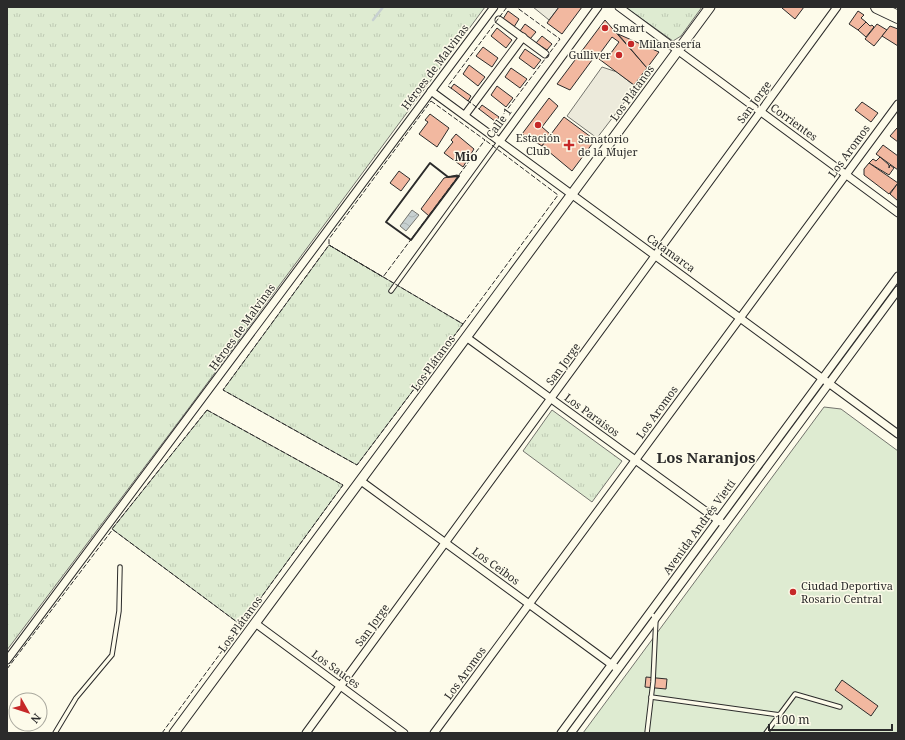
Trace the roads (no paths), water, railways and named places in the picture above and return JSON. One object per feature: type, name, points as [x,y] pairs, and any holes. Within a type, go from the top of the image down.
[{"type":"main road","points":[[877,7],[898,17]]},
{"type":"street","name":"Héroes de Malvinas","points":[[7,660],[494,7]]},
{"type":"street","name":"Calle 1","points":[[500,141],[598,7]]},
{"type":"street","name":"Corrientes","points":[[619,7],[898,213]]},
{"type":"street","name":"Los Plátanos","points":[[175,733],[710,7]]},
{"type":"street","name":"San Jorge","points":[[306,733],[837,7]]},
{"type":"street","points":[[499,20],[545,54]]},
{"type":"street","points":[[464,115],[522,37]]},
{"type":"street","name":"Catamarca","points":[[431,91],[898,434]]},
{"type":"street","name":"Los Aromos","points":[[434,733],[898,104]]},
{"type":"street","name":"Avenida Andrés Vietti","points":[[561,733],[898,276]]},
{"type":"street","name":"Avenida Andrés Vietti","points":[[571,733],[898,290]]},
{"type":"street","name":"Los Paraisos","points":[[466,337],[725,525]]},
{"type":"street","name":"Los Ceibos","points":[[361,481],[618,670]]},
{"type":"street","name":"Los Sauces","points":[[255,623],[404,733]]},
{"type":"lane","name":"Calle 1","points":[[391,291],[500,141]]},
{"type":"lane","points":[[55,733],[76,698],[112,655],[119,611],[120,567]]},
{"type":"lane","points":[[647,733],[656,618],[650,613]]},
{"type":"lane","points":[[766,733],[795,694],[840,707]]},
{"type":"lane","points":[[651,697],[780,715]]},
{"type":"water","points":[[412,210],[419,215],[406,231],[400,226]]},
{"type":"waterway","points":[[373,20],[383,7]]},
{"type":"place","name":"Smart","points":[[605,28]]},
{"type":"place","name":"Milanesería","points":[[631,44]]},
{"type":"place","name":"Gulliver","points":[[619,55]]},
{"type":"place","name":"Estación Club","points":[[538,125]]},
{"type":"place","name":"Sanatorio de la Mujer","points":[[569,145]]},
{"type":"place","name":"Ciudad Deportiva Rosario Central","points":[[793,592]]},
{"type":"district","name":"Mio","points":[[466,157]]},
{"type":"district","name":"Los Naranjos","points":[[706,458]]}]
